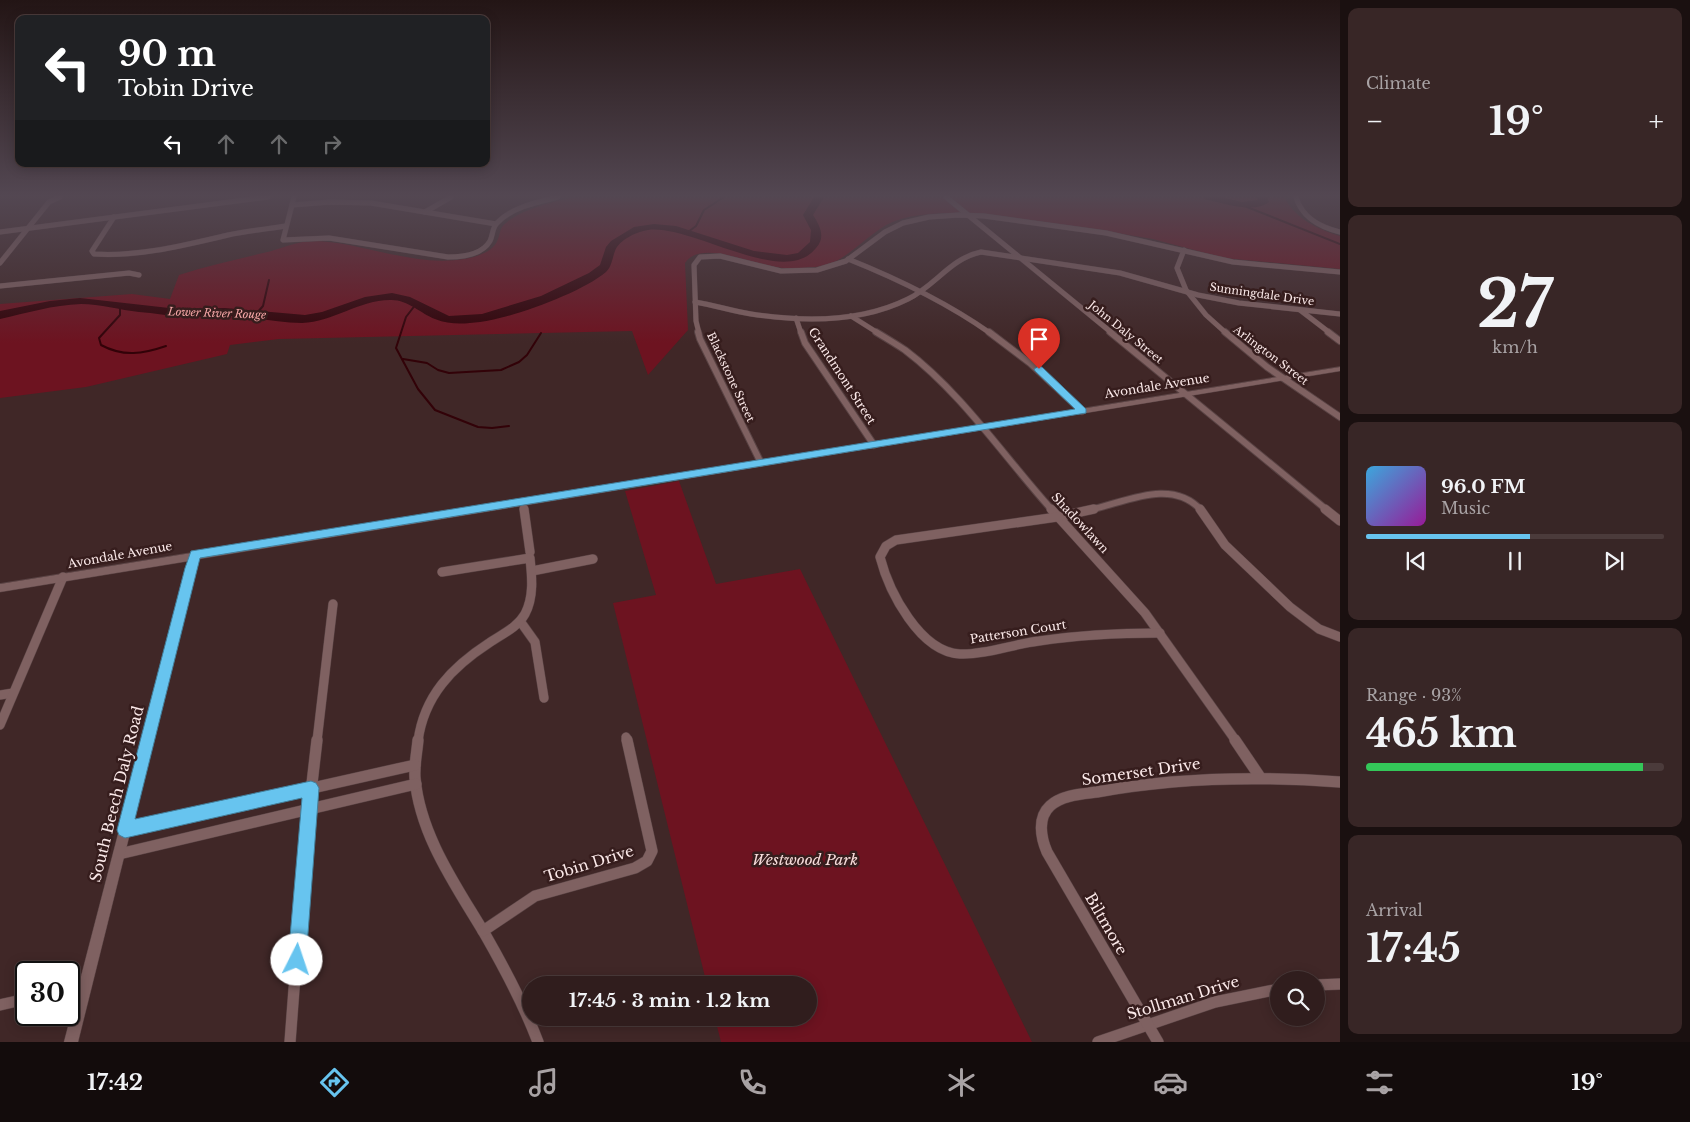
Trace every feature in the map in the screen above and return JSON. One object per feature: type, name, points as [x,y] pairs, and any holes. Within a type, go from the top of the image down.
[{"type":"street","points":[[0,263],[14,246]]},
{"type":"street","points":[[95,246],[92,251],[101,255],[191,246]]},
{"type":"street","points":[[372,246],[435,257],[453,257],[470,254],[486,246]]},
{"type":"street","points":[[848,259],[866,246]]},
{"type":"street","name":"John Daly Street","points":[[1006,246],[1340,521]]},
{"type":"street","points":[[1167,246],[1233,262],[1340,272]]},
{"type":"street","name":"Arlington Street","points":[[1184,250],[1178,257],[1176,265],[1179,279],[1199,308],[1230,338],[1340,417]]},
{"type":"street","name":"Sunningdale Drive","points":[[695,302],[751,314],[796,318],[850,316],[893,306],[922,291],[969,254],[985,252],[1120,273],[1239,303],[1340,314]]},
{"type":"street","name":"Blackstone Street","points":[[761,463],[703,348],[696,322],[694,262],[703,256],[718,255],[768,269],[796,272],[825,269],[848,259]]},
{"type":"street","points":[[848,259],[885,273],[965,315],[1004,341],[1039,369],[1082,411]]},
{"type":"street","points":[[0,286],[129,273],[139,275]]},
{"type":"street","points":[[1300,310],[1340,341]]},
{"type":"street","name":"Shadowlawn","points":[[850,316],[886,337],[919,362],[946,387],[1057,517],[1111,574],[1160,633],[1260,777]]},
{"type":"street","name":"Grandmont Street","points":[[796,318],[805,343],[874,445]]},
{"type":"street","name":"Avondale Avenue","points":[[0,588],[1340,369]]},
{"type":"street","name":"Patterson Court","points":[[1160,633],[1075,636],[1024,642],[968,653],[953,653],[936,646],[920,634],[890,583],[881,563],[882,551],[896,540],[1057,517],[1149,494],[1160,493],[1178,496],[1199,508],[1225,545],[1268,588],[1312,624],[1340,637]]},
{"type":"street","points":[[523,502],[530,552]]},
{"type":"street","name":"South Beech Daly Road","points":[[71,1042],[188,578],[196,555]]},
{"type":"street","points":[[442,572],[530,558],[532,570],[530,600],[520,621],[455,668],[432,695],[423,712],[418,729],[415,765],[416,784],[433,844],[483,931],[529,1017],[538,1042]]},
{"type":"street","points":[[532,570],[593,559]]},
{"type":"street","points":[[0,725],[63,577]]},
{"type":"street","points":[[290,1042],[311,788],[333,604]]},
{"type":"street","points":[[520,621],[535,642],[544,698]]},
{"type":"street","points":[[0,695],[13,693]]},
{"type":"street","name":"Tobin Drive","points":[[483,931],[535,896],[635,868],[647,861],[652,851],[626,737]]},
{"type":"street","points":[[125,830],[415,765]]},
{"type":"street","name":"Somerset Drive","points":[[1043,817],[1048,808],[1057,802],[1131,785],[1195,778],[1260,777],[1340,782]]},
{"type":"street","points":[[119,854],[416,784]]},
{"type":"street","name":"Biltmore","points":[[1043,817],[1042,835],[1047,852],[1158,1042]]},
{"type":"street","points":[[1325,985],[1340,984]]},
{"type":"street","points":[[80,986],[86,985]]},
{"type":"street","name":"Stollman Drive","points":[[1098,1042],[1215,1002],[1270,991]]},
{"type":"street","points":[[0,1005],[15,1002]]},
{"type":"green space","points":[[288,246],[353,246],[409,258],[446,261],[479,255],[493,247],[857,246],[833,263],[798,268],[779,268],[722,254],[700,253],[692,257],[685,263],[688,330],[648,375],[632,331],[279,339],[230,345],[227,354],[86,387],[0,398],[0,304],[132,294],[170,299],[179,275]]},
{"type":"green space","points":[[1178,246],[1340,246],[1340,269],[1224,258]]},
{"type":"green space","name":"Westwood Park","points":[[679,481],[716,584],[800,569],[1032,1042],[721,1042],[717,1026],[817,1026],[817,976],[705,976],[613,603],[656,595],[625,491]]},
{"type":"waterway","name":"Lower River Rouge","points":[[0,315],[80,301],[178,313],[225,312],[305,319],[326,315],[369,299],[392,296],[406,299],[439,317],[450,320],[482,318],[545,298],[593,276],[605,265],[612,246]]},
{"type":"waterway","name":"Lower River Rouge","points":[[726,246],[770,258],[787,259],[802,256],[813,246]]},
{"type":"waterway","points":[[256,314],[263,306],[269,280]]},
{"type":"waterway","points":[[416,304],[406,317],[396,348],[418,389],[435,410],[478,427],[509,426]]},
{"type":"waterway","points":[[120,306],[120,315],[99,338],[101,345],[125,353],[149,351],[166,346]]},
{"type":"waterway","points":[[403,359],[427,363],[438,370],[449,373],[501,370],[519,362],[527,355],[541,333]]},
{"type":"route","points":[[297,960],[311,788],[125,830],[191,568],[196,555],[1082,411],[1039,369]]}]
